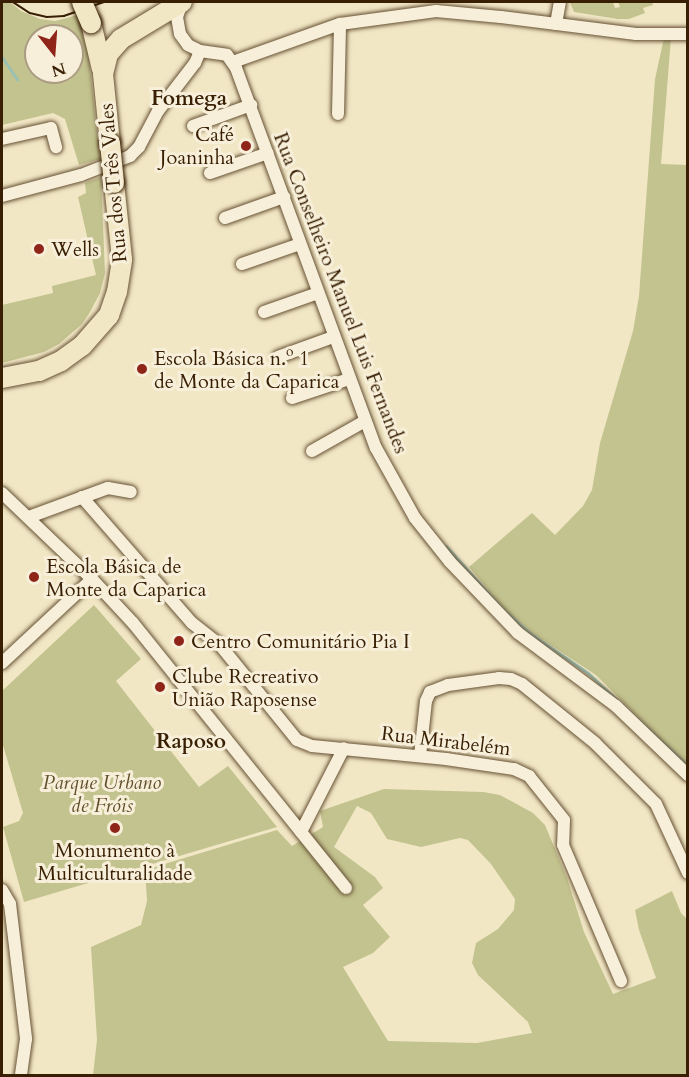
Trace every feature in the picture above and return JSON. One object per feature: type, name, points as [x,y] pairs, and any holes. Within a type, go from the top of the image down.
[{"type":"main road","points":[[82,2],[91,23],[103,74]]},
{"type":"main road","name":"Rua dos Três Vales","points":[[3,379],[39,371],[61,361],[82,346],[109,315],[117,292],[122,259],[103,74],[113,45],[183,2]]},
{"type":"main road","points":[[91,23],[96,30],[109,37],[128,34]]},
{"type":"street","points":[[180,34],[177,17],[183,2]]},
{"type":"street","points":[[556,24],[560,2]]},
{"type":"street","points":[[151,20],[166,20],[188,45],[200,51],[227,55],[233,62],[340,24],[436,12],[636,34],[687,34]]},
{"type":"street","points":[[338,114],[340,24]]},
{"type":"street","points":[[2,196],[81,175],[130,156],[139,147],[158,111],[195,63],[200,51]]},
{"type":"street","name":"Rua Conselheiro Manuel Luis Fernandes","points":[[233,62],[251,105],[365,421],[393,483],[415,518],[450,562],[518,633],[616,706],[687,776]]},
{"type":"street","points":[[193,126],[251,105]]},
{"type":"street","points":[[2,140],[51,128],[56,147]]},
{"type":"street","points":[[210,173],[268,153]]},
{"type":"street","points":[[225,218],[284,198]]},
{"type":"street","points":[[242,264],[300,244]]},
{"type":"street","points":[[264,312],[318,293]]},
{"type":"street","points":[[278,357],[333,337]]},
{"type":"street","points":[[292,398],[349,379]]},
{"type":"street","points":[[312,451],[365,421]]},
{"type":"street","points":[[29,517],[108,488],[131,492]]},
{"type":"street","points":[[2,493],[92,579],[148,642],[346,888]]},
{"type":"street","name":"Rua Mirabelém","points":[[82,497],[192,623],[220,645],[292,736],[307,745],[420,756],[513,769],[532,780],[564,820],[563,845],[621,981]]},
{"type":"street","points":[[2,663],[92,579]]},
{"type":"street","points":[[420,756],[426,701],[430,692],[448,685],[498,678],[511,679],[522,684],[595,742],[655,803],[665,819],[687,873]]},
{"type":"street","points":[[301,832],[344,748]]},
{"type":"street","points":[[2,890],[10,904],[26,1039],[21,1076]]},
{"type":"green space","points":[[2,2],[10,2],[21,11],[40,19],[55,21],[78,15],[81,24],[24,24],[24,84],[84,84],[84,32],[87,41],[100,159],[79,165],[65,119],[53,113],[2,125]]},
{"type":"green space","points":[[570,2],[613,2],[615,8],[620,7],[618,2],[652,2],[653,5],[643,8],[645,13],[629,19],[618,19],[574,12]]},
{"type":"green space","points":[[664,38],[671,38],[661,164],[688,165],[687,765],[596,675],[531,632],[502,606],[469,567],[532,513],[555,535],[583,506],[592,490],[600,443],[633,331],[639,296],[655,79]]},
{"type":"green space","points":[[101,177],[105,273],[100,293],[90,312],[82,324],[59,344],[44,352],[2,363],[2,305],[53,293],[52,286],[96,275],[78,197],[86,193],[85,183]]},
{"type":"green space","name":"Parque Urbano de Fróis","points":[[94,605],[141,659],[116,681],[199,787],[228,766],[277,827],[24,902],[3,827],[19,821],[23,813],[2,742],[2,691]]},
{"type":"green space","points":[[384,789],[483,792],[500,795],[533,813],[545,825],[567,878],[584,932],[613,994],[656,978],[639,930],[635,910],[672,891],[681,913],[687,919],[687,1075],[93,1075],[97,1040],[91,947],[141,925],[147,901],[145,870],[277,830],[292,846],[323,827],[320,811]],"holes":[[[357,806],[371,813],[387,839],[421,847],[460,838],[468,840],[491,864],[515,899],[514,910],[498,929],[476,943],[472,963],[478,975],[528,1022],[532,1033],[477,1043],[388,1041],[343,967],[373,953],[390,937],[363,905],[383,888],[375,877],[334,847]]]},
{"type":"waterway","points":[[2,57],[17,79]]},
{"type":"waterway","points":[[446,546],[501,607],[530,633],[588,673],[688,766]]},
{"type":"tram line","points":[[13,2],[30,13],[47,17],[64,16],[104,2]]},
{"type":"place","name":"Café Joaninha","points":[[246,146]]},
{"type":"place","name":"Wells","points":[[39,249]]},
{"type":"place","name":"Escola Básica n.º 1 de Monte da Caparica","points":[[142,369]]},
{"type":"place","name":"Escola Básica de Monte da Caparica","points":[[34,577]]},
{"type":"place","name":"Centro Comunitário Pia I","points":[[179,641]]},
{"type":"place","name":"Clube Recreativo União Raposense","points":[[160,687]]},
{"type":"place","name":"Monumento à Multiculturalidade","points":[[115,828]]},
{"type":"district","name":"Fomega","points":[[189,99]]},
{"type":"district","name":"Raposo","points":[[191,742]]}]
